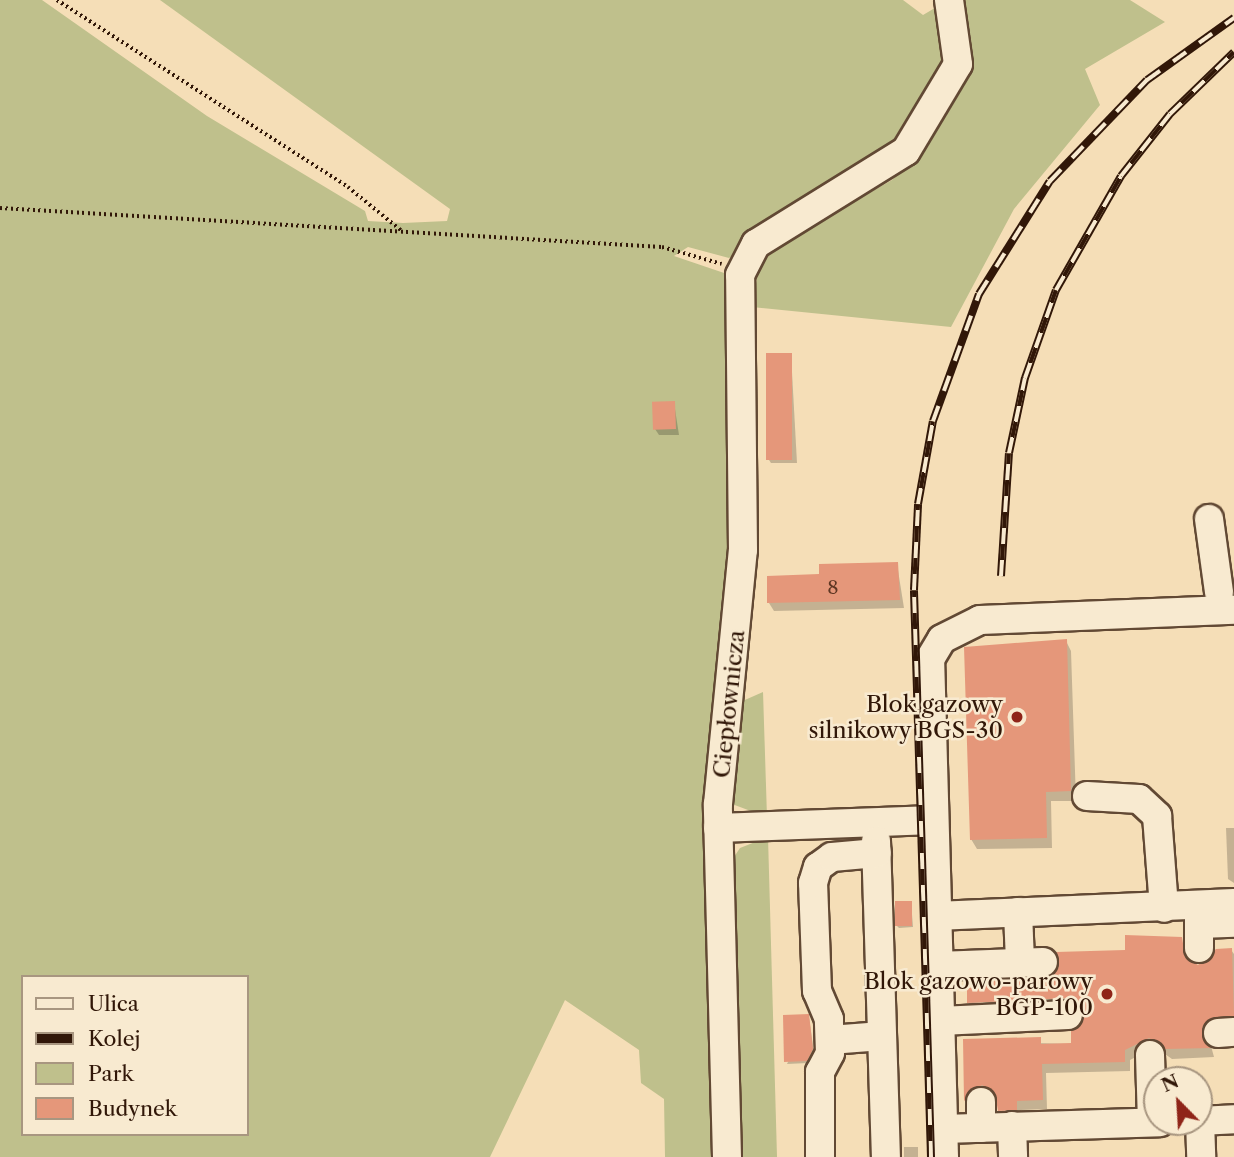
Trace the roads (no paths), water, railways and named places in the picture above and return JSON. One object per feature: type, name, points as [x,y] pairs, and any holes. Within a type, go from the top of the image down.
[{"type":"street","name":"Ciepłownicza","points":[[727,1157],[718,828],[743,550],[744,262],[906,151],[958,64],[949,0]]},
{"type":"street","points":[[1209,519],[1224,604]]},
{"type":"street","points":[[1224,604],[1234,565]]},
{"type":"street","points":[[944,1157],[930,659],[942,639],[980,620],[1224,604]]},
{"type":"street","points":[[1087,796],[1139,800],[1157,816],[1164,908]]},
{"type":"street","points":[[718,828],[933,820]]},
{"type":"street","points":[[820,1157],[820,1072],[830,1040],[817,991],[814,875],[832,857],[876,847],[886,1157]]},
{"type":"street","points":[[1199,927],[1234,903]]},
{"type":"street","points":[[936,916],[1164,908],[1199,927],[1234,923]]},
{"type":"street","points":[[938,966],[1031,962],[1018,912]]},
{"type":"street","points":[[940,1021],[1053,1023]]},
{"type":"street","points":[[830,1040],[882,1036]]},
{"type":"street","points":[[1150,1055],[1151,1066]]},
{"type":"street","points":[[943,1129],[981,1115],[1012,1126],[1143,1122]]},
{"type":"street","points":[[1213,1120],[1234,1119]]},
{"type":"street","points":[[1012,1126],[1013,1157]]},
{"type":"street","points":[[1199,1136],[1200,1157]]},
{"type":"railway","points":[[931,1157],[914,590],[918,504],[933,421],[979,294],[1050,181],[1147,80],[1234,18]]},
{"type":"railway","points":[[1001,576],[1009,453],[1025,378],[1056,290],[1121,176],[1170,114],[1234,52]]},
{"type":"place","name":"Blok gazowy silnikowy BGS-30","points":[[1017,717]]},
{"type":"place","name":"Blok gazowo-parowy BGP-100","points":[[1107,994]]}]
